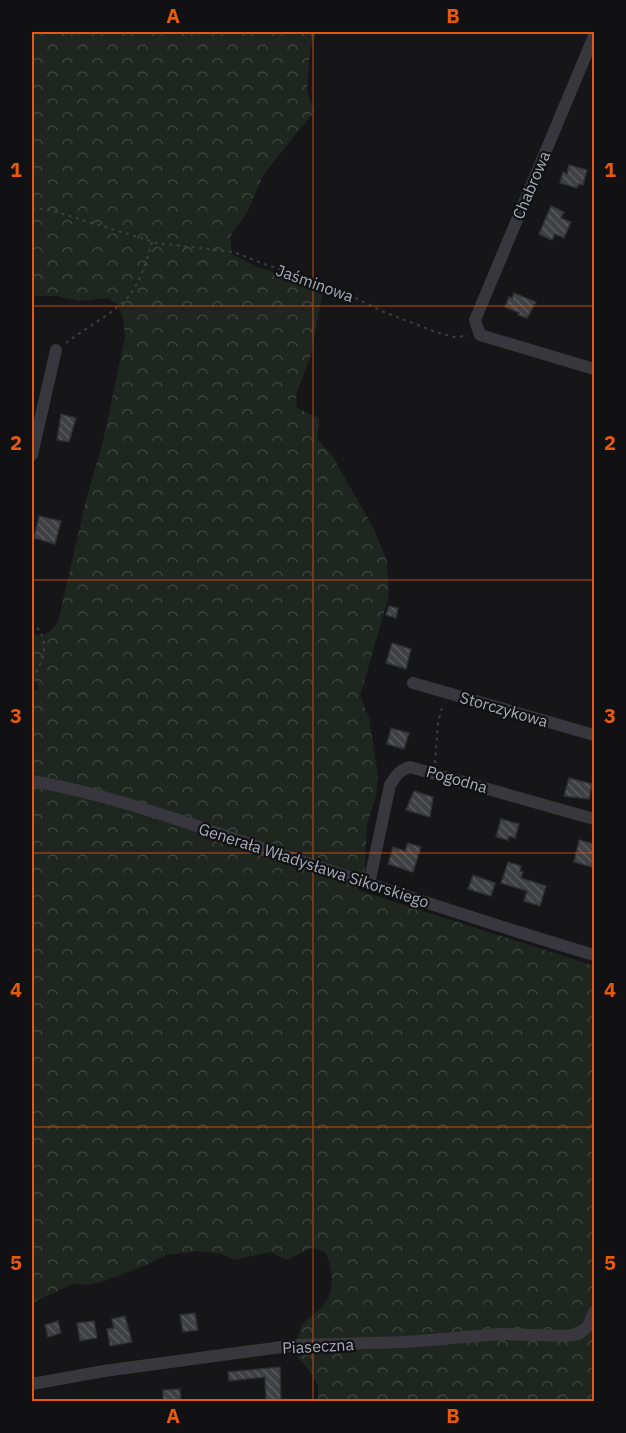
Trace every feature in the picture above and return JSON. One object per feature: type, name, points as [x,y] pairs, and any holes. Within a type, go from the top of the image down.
[{"type":"street","name":"Chabrowa","points":[[480,335],[475,320],[481,303],[594,36]]},
{"type":"street","points":[[480,335],[594,369]]},
{"type":"street","points":[[32,455],[56,350]]},
{"type":"street","name":"Storczykowa","points":[[413,683],[594,735]]},
{"type":"street","name":"Pogodna","points":[[369,884],[390,785],[396,774],[410,766],[594,819]]},
{"type":"street","name":"Generała Władysława Sikorskiego","points":[[32,781],[123,801],[369,884],[594,955]]},
{"type":"street","name":"Piaseczna","points":[[32,1384],[104,1371],[296,1345],[406,1342],[502,1335],[565,1336],[579,1334],[588,1326],[594,1312]]},
{"type":"path","name":"Jaśminowa","points":[[32,208],[50,210],[152,242],[234,252],[325,283],[384,312],[436,333],[454,337],[480,335]]},
{"type":"path","points":[[56,350],[126,298],[145,267],[152,242]]},
{"type":"path","points":[[32,622],[41,632],[45,643],[42,663],[32,680]]},
{"type":"path","points":[[431,772],[437,756],[438,723],[443,704],[439,690]]},
{"type":"green space","points":[[32,32],[316,32],[310,50],[307,91],[314,112],[263,175],[248,211],[231,235],[231,254],[260,268],[324,286],[310,358],[296,394],[297,408],[319,418],[317,439],[333,457],[373,527],[387,561],[389,595],[360,696],[369,718],[378,775],[376,796],[367,824],[365,869],[358,890],[594,966],[594,1401],[317,1401],[316,1381],[298,1358],[297,1341],[302,1325],[320,1309],[329,1296],[332,1274],[325,1252],[311,1248],[287,1260],[271,1252],[235,1260],[221,1254],[200,1251],[166,1255],[105,1281],[89,1285],[73,1284],[32,1303],[32,692],[39,688],[32,676],[32,634],[40,636],[46,634],[58,622],[86,500],[103,441],[125,337],[123,318],[117,304],[107,298],[79,301],[57,296],[36,296],[32,299]]},
{"type":"building","points":[[569,165],[587,170],[583,185],[579,184],[577,188],[560,183],[563,172],[567,174]]},
{"type":"building","points":[[551,206],[564,212],[561,218],[571,222],[564,238],[555,234],[552,240],[539,234]]},
{"type":"building","points":[[514,293],[536,302],[527,318],[505,307],[509,297],[512,298]]},
{"type":"building","points":[[61,414],[76,418],[69,442],[57,440]]},
{"type":"building","points":[[39,516],[61,521],[55,544],[34,538]]},
{"type":"building","points":[[389,606],[398,608],[396,618],[386,615]]},
{"type":"building","points":[[392,643],[411,649],[406,669],[386,663]]},
{"type":"building","points":[[391,728],[409,733],[404,749],[387,744]]},
{"type":"building","points":[[569,778],[592,784],[589,799],[564,796]]},
{"type":"building","points":[[414,791],[433,797],[430,817],[406,810]]},
{"type":"building","points":[[501,819],[519,824],[515,838],[509,836],[508,840],[496,837]]},
{"type":"building","points":[[579,840],[594,844],[592,867],[574,862]]},
{"type":"building","points":[[408,843],[421,847],[413,872],[388,864],[393,847],[405,851]]},
{"type":"building","points":[[508,862],[521,866],[520,871],[523,872],[521,878],[546,886],[540,906],[524,901],[527,891],[501,883]]},
{"type":"building","points":[[473,875],[495,883],[491,896],[468,889]]},
{"type":"building","points":[[195,1313],[198,1330],[183,1332],[180,1315]]},
{"type":"building","points":[[125,1316],[132,1342],[110,1346],[107,1329],[114,1328],[112,1319]]},
{"type":"building","points":[[58,1321],[61,1333],[48,1337],[45,1325]]},
{"type":"building","points":[[94,1321],[97,1338],[80,1341],[77,1323]]},
{"type":"building","points":[[280,1367],[281,1401],[266,1401],[265,1377],[229,1381],[228,1372]]},
{"type":"building","points":[[180,1389],[181,1401],[163,1401],[163,1390]]}]
